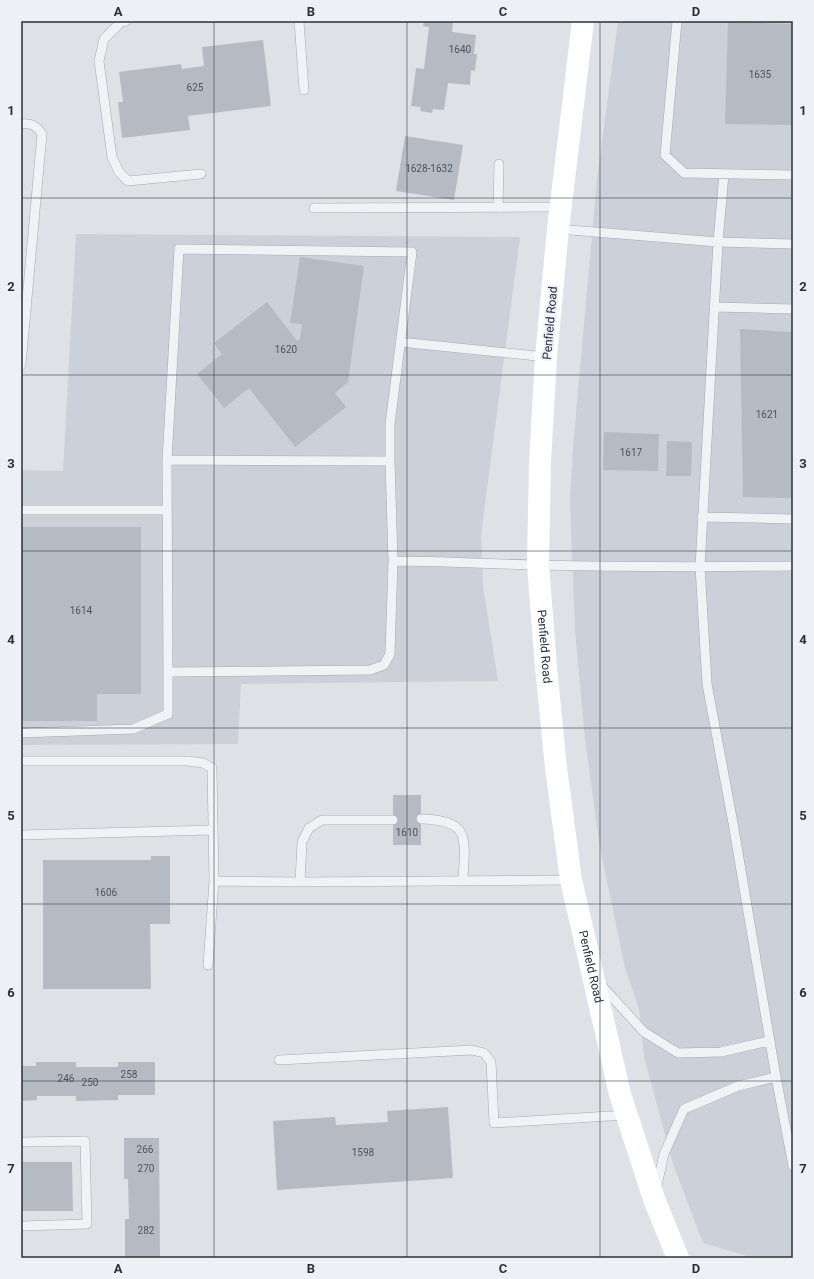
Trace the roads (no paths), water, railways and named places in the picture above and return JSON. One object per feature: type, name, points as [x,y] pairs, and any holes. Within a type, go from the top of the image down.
[{"type":"main road","name":"Penfield Road","points":[[583,21],[558,229],[546,357],[540,461],[538,565],[556,768],[571,880],[620,1094],[654,1199],[678,1258]]},
{"type":"lane","points":[[126,21],[121,22],[104,39],[99,61],[112,157],[119,172],[128,181],[201,174]]},
{"type":"lane","points":[[299,21],[304,90]]},
{"type":"lane","points":[[677,21],[665,155],[684,172],[793,175]]},
{"type":"lane","points":[[21,124],[28,123],[37,126],[42,134],[21,366]]},
{"type":"lane","points":[[498,208],[499,164]]},
{"type":"lane","points":[[724,174],[714,307],[700,567],[707,684],[733,823],[769,1041],[793,1166]]},
{"type":"lane","points":[[314,208],[561,207]]},
{"type":"lane","points":[[558,229],[718,242],[793,244]]},
{"type":"lane","points":[[21,732],[133,729],[168,714],[167,460],[179,249],[412,252],[390,424],[394,561],[390,654],[384,665],[370,670],[168,672]]},
{"type":"lane","points":[[714,307],[793,309]]},
{"type":"lane","points":[[400,342],[546,357]]},
{"type":"lane","points":[[167,460],[390,461]]},
{"type":"lane","points":[[21,510],[168,510]]},
{"type":"lane","points":[[702,517],[793,519]]},
{"type":"lane","points":[[394,561],[538,565],[700,567],[793,566]]},
{"type":"lane","points":[[21,762],[188,761],[203,763],[212,768],[214,881],[208,965]]},
{"type":"lane","points":[[300,882],[302,842],[309,828],[322,820],[393,820]]},
{"type":"lane","points":[[421,820],[438,820],[452,824],[463,834],[465,850],[463,880]]},
{"type":"lane","points":[[21,835],[213,830]]},
{"type":"lane","points":[[214,881],[300,882],[571,880]]},
{"type":"lane","points":[[593,977],[644,1032],[678,1053],[721,1052],[769,1041]]},
{"type":"lane","points":[[279,1060],[472,1050],[484,1053],[491,1062],[494,1123],[626,1115]]},
{"type":"lane","points":[[654,1199],[664,1154],[684,1109],[738,1086],[776,1077]]},
{"type":"lane","points":[[21,1142],[85,1141],[87,1224],[21,1226]]}]
